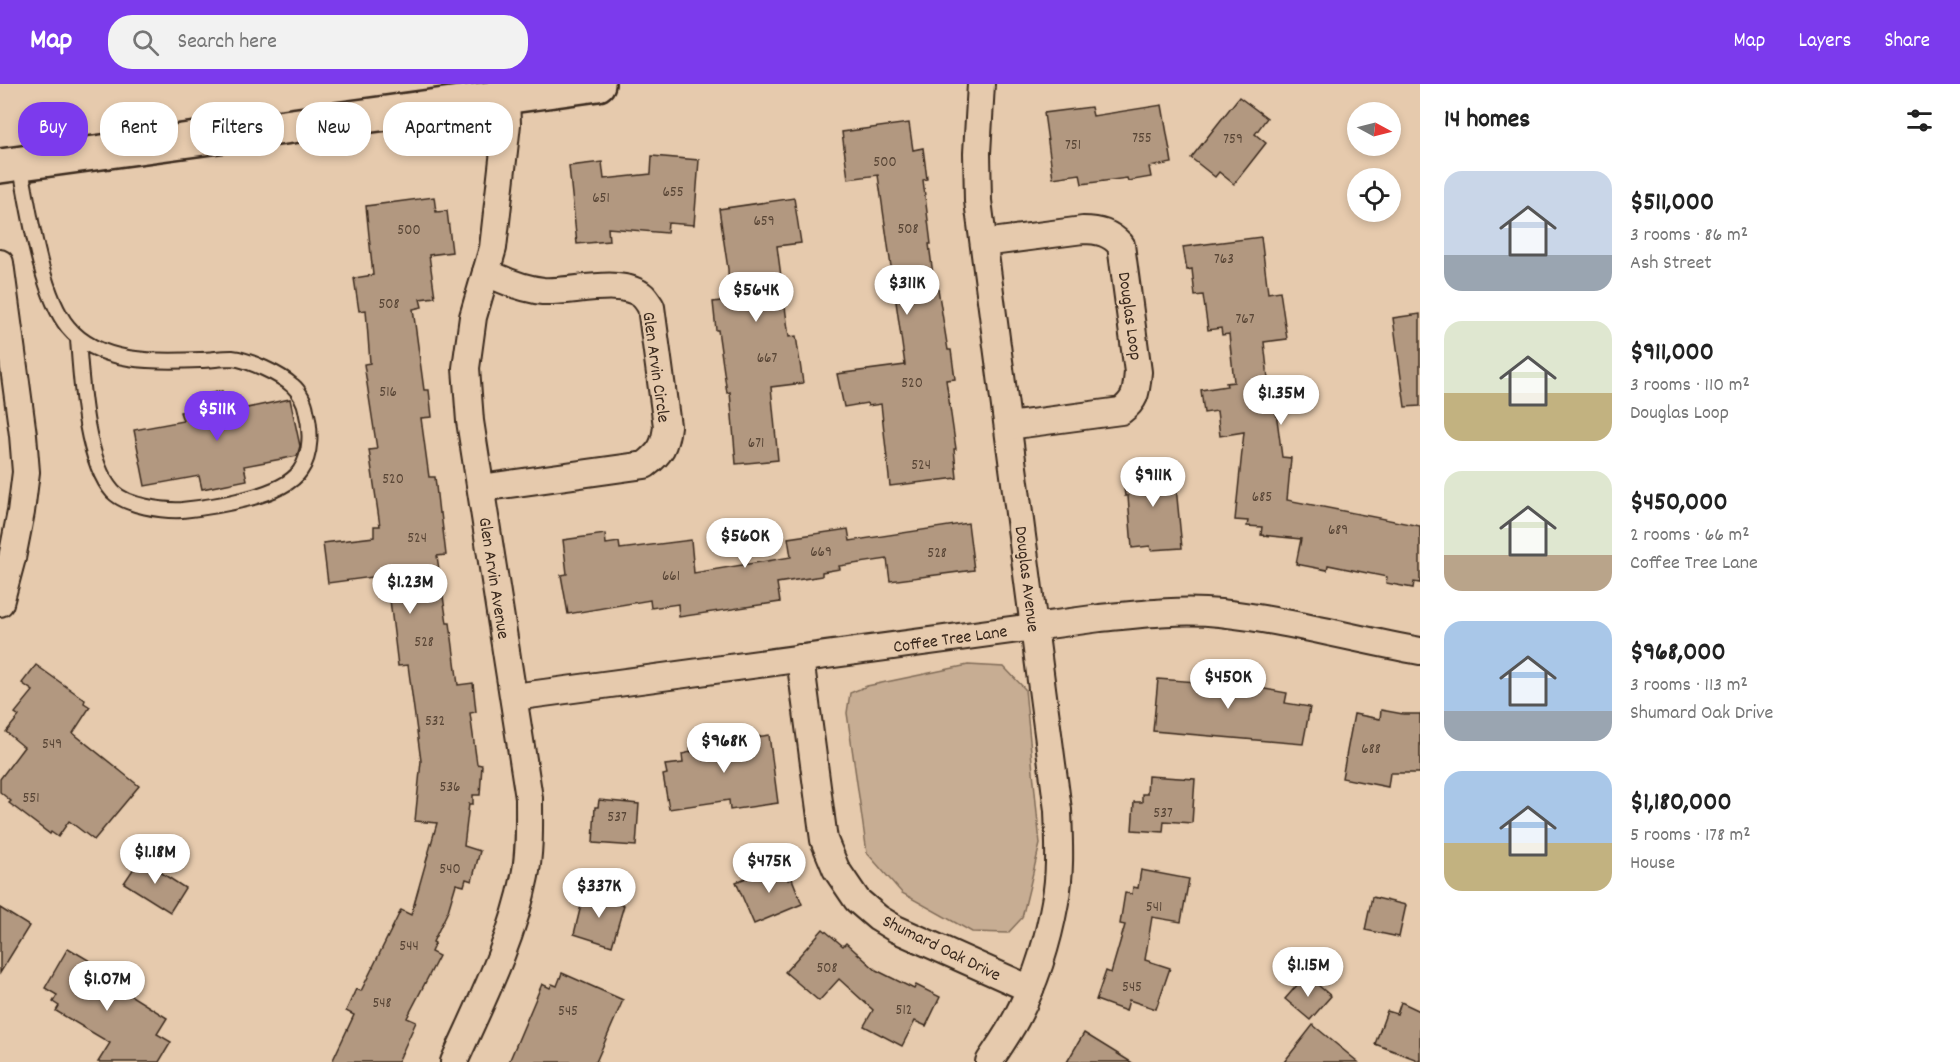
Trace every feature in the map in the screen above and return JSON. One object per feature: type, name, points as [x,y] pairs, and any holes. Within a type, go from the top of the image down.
[{"type":"main road","points":[[10,164],[504,90],[598,84]]},
{"type":"street","name":"Douglas Avenue","points":[[981,84],[976,153],[978,201],[1058,810],[1059,859],[1055,900],[1045,945],[1030,989],[1016,1019],[990,1062]]},
{"type":"street","name":"Glen Arvin Avenue","points":[[454,1062],[491,980],[516,915],[525,874],[529,831],[529,798],[470,421],[466,368],[473,317],[493,248],[506,136],[504,90]]},
{"type":"street","name":"Douglas Loop","points":[[984,243],[1083,230],[1096,230],[1113,236],[1121,245],[1138,372],[1134,397],[1131,403],[1121,411],[1008,426]]},
{"type":"street","points":[[0,262],[26,472],[21,512],[6,558],[0,603]]},
{"type":"street","name":"Glen Arvin Circle","points":[[482,488],[645,465],[657,457],[665,442],[667,426],[651,307],[644,296],[633,290],[613,286],[544,291],[511,283],[486,273]]},
{"type":"street","name":"Coffee Tree Lane","points":[[514,697],[1100,618],[1170,612],[1218,613],[1260,619],[1420,651]]},
{"type":"street","name":"Shumard Oak Drive","points":[[800,658],[824,840],[836,869],[857,900],[878,918],[896,929],[1030,989]]},
{"type":"lane","points":[[10,164],[54,305],[78,339],[92,347],[120,357],[160,361],[232,358],[255,365],[280,377],[295,387],[306,407],[310,433],[307,456],[300,472],[282,488],[254,498],[181,510],[149,508],[123,500],[113,491],[102,473],[91,441],[78,339]]},
{"type":"shaded area","points":[[968,665],[1004,667],[1025,689],[1040,844],[1022,918],[1008,933],[972,932],[902,893],[867,853],[847,713],[850,693],[867,686]]},
{"type":"building","points":[[1239,97],[1267,118],[1255,134],[1266,143],[1234,184],[1219,172],[1215,177],[1191,158]]},
{"type":"building","points":[[1162,105],[1172,163],[1149,167],[1151,177],[1128,181],[1127,178],[1082,184],[1080,174],[1053,178],[1044,113],[1091,107],[1093,116]]},
{"type":"building","points":[[909,123],[913,150],[923,148],[927,179],[923,180],[935,290],[938,289],[955,379],[946,380],[956,449],[954,449],[957,478],[890,486],[881,404],[868,406],[867,403],[844,407],[837,374],[905,365],[878,175],[848,179],[842,132]]},
{"type":"building","points":[[652,156],[699,160],[694,225],[668,223],[667,233],[608,228],[609,241],[577,244],[569,166],[602,162],[604,179],[651,174]]},
{"type":"building","points":[[434,197],[436,212],[447,211],[452,252],[429,255],[435,297],[420,299],[422,307],[413,309],[424,390],[429,390],[432,417],[421,418],[429,477],[435,477],[439,513],[441,513],[446,555],[437,556],[447,623],[450,623],[458,685],[473,683],[476,712],[470,713],[477,764],[482,765],[480,795],[473,795],[473,804],[469,804],[464,846],[480,851],[472,881],[466,879],[464,886],[456,884],[448,911],[433,942],[435,943],[431,952],[439,956],[407,1018],[416,1022],[398,1062],[332,1062],[354,1015],[346,1011],[356,989],[361,991],[401,910],[411,915],[437,823],[415,821],[421,761],[408,665],[398,666],[387,575],[328,583],[323,543],[374,537],[374,526],[380,526],[369,450],[377,449],[364,364],[370,363],[366,310],[359,311],[354,278],[373,275],[366,206]]},
{"type":"building","points":[[794,198],[801,243],[777,246],[789,337],[796,336],[803,383],[771,387],[778,460],[736,464],[730,392],[727,393],[713,302],[729,300],[728,269],[719,209]]},
{"type":"building","points":[[1261,237],[1268,293],[1280,291],[1287,339],[1264,342],[1270,396],[1274,396],[1282,457],[1291,458],[1287,500],[1420,526],[1420,583],[1414,582],[1413,588],[1386,583],[1387,577],[1328,565],[1327,570],[1296,564],[1301,539],[1261,535],[1262,527],[1247,526],[1248,521],[1235,520],[1244,432],[1220,436],[1217,411],[1204,413],[1201,390],[1227,386],[1226,383],[1234,382],[1229,334],[1222,335],[1221,328],[1208,330],[1203,295],[1195,296],[1192,269],[1187,270],[1183,247]]},
{"type":"building","points":[[1420,314],[1420,406],[1405,407],[1393,318]]},
{"type":"building","points":[[222,391],[224,403],[240,400],[242,409],[290,399],[300,446],[297,456],[244,466],[247,480],[202,489],[199,476],[145,486],[134,430],[183,421],[180,412],[195,409],[193,397]]},
{"type":"building","points":[[1174,467],[1182,548],[1151,550],[1150,546],[1132,548],[1128,496],[1125,496],[1122,472]]},
{"type":"building","points":[[968,523],[974,570],[890,581],[887,559],[839,566],[840,569],[822,572],[822,576],[777,583],[780,602],[679,617],[678,604],[651,608],[650,600],[568,614],[561,575],[567,574],[563,540],[605,534],[606,544],[619,542],[620,549],[691,540],[694,573],[791,557],[788,538],[848,529],[850,541]]},
{"type":"building","points":[[36,665],[85,700],[84,703],[90,707],[73,733],[139,786],[94,840],[69,821],[58,837],[51,832],[50,834],[9,803],[11,801],[0,792],[0,779],[24,747],[6,732],[19,716],[15,713],[33,691],[22,683]]},
{"type":"building","points":[[1198,671],[1231,674],[1230,683],[1287,693],[1285,703],[1310,707],[1303,744],[1153,731],[1158,679],[1197,682]]},
{"type":"building","points":[[1381,710],[1420,714],[1420,773],[1390,773],[1388,787],[1342,778],[1354,714],[1380,719]]},
{"type":"building","points":[[742,732],[743,739],[769,735],[778,803],[730,810],[729,800],[669,809],[663,775],[667,774],[665,765],[683,763],[682,754],[691,752],[690,749],[721,744],[720,735]]},
{"type":"building","points":[[1148,776],[1195,779],[1192,823],[1164,821],[1163,832],[1132,830],[1134,802],[1142,802],[1142,794],[1147,794]]},
{"type":"building","points":[[599,800],[639,804],[636,846],[593,843],[595,807],[598,807]]},
{"type":"building","points":[[140,859],[185,888],[170,912],[124,883]]},
{"type":"building","points":[[781,864],[788,880],[792,879],[802,904],[754,924],[736,882]]},
{"type":"building","points":[[1141,870],[1189,879],[1181,922],[1152,917],[1145,960],[1170,968],[1156,1009],[1129,1000],[1126,1011],[1096,1000],[1106,971],[1111,973],[1125,925],[1120,924],[1125,893],[1132,894],[1133,887],[1138,888]]},
{"type":"building","points":[[584,893],[624,905],[612,946],[574,934]]},
{"type":"building","points":[[1372,897],[1406,905],[1399,937],[1365,930]]},
{"type":"building","points":[[0,908],[29,926],[0,973]]},
{"type":"building","points":[[823,929],[843,946],[846,943],[876,970],[914,989],[916,985],[940,997],[926,1026],[915,1021],[902,1046],[864,1026],[873,1010],[839,979],[819,1001],[785,972]]},
{"type":"building","points":[[68,948],[107,971],[103,978],[167,1018],[157,1034],[171,1042],[159,1062],[98,1062],[110,1043],[56,1011],[59,1006],[53,1002],[57,995],[45,988]]},
{"type":"building","points":[[562,973],[623,1000],[596,1062],[509,1062],[542,984],[550,988],[552,984],[557,986]]},
{"type":"building","points":[[1306,975],[1331,996],[1310,1020],[1285,999]]},
{"type":"building","points":[[1401,1002],[1420,1011],[1420,1061],[1375,1044],[1387,1011],[1397,1014]]},
{"type":"building","points":[[1313,1025],[1358,1062],[1284,1062]]},
{"type":"building","points":[[1084,1033],[1131,1062],[1067,1062]]}]
